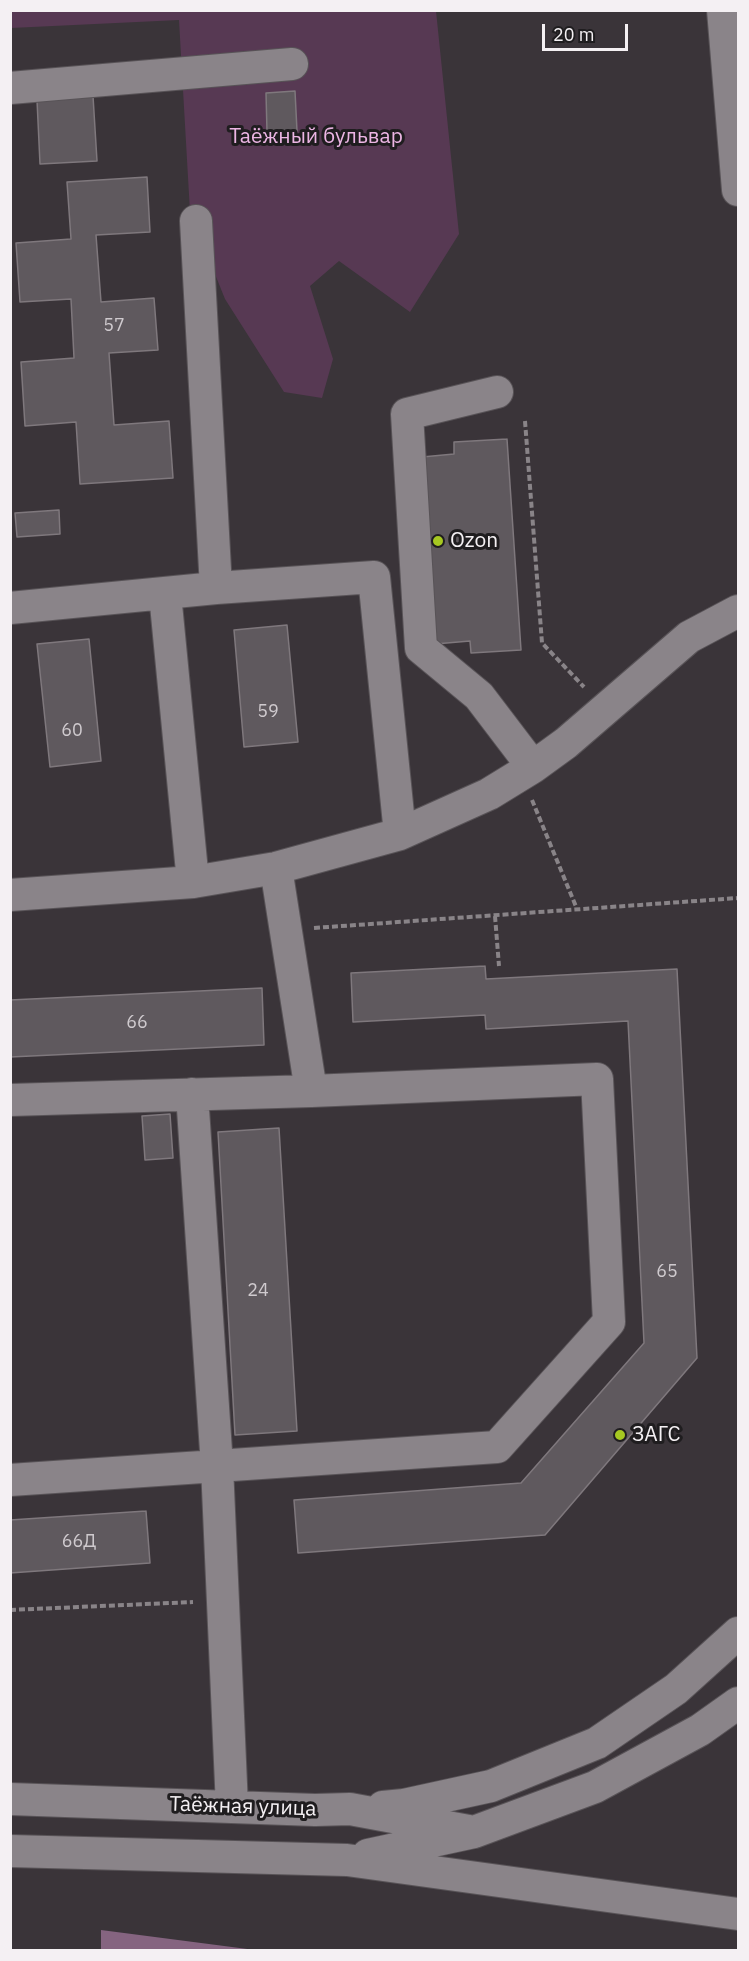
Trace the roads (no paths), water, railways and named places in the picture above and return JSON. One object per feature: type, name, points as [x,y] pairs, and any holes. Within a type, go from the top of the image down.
[{"type":"street","points":[[723,10],[738,190]]},
{"type":"street","points":[[10,88],[292,64]]},
{"type":"street","points":[[196,222],[216,588]]},
{"type":"street","points":[[497,392],[407,414],[421,648],[479,696],[528,771]]},
{"type":"street","points":[[10,608],[216,588],[374,577],[400,834]]},
{"type":"street","points":[[165,594],[193,882]]},
{"type":"street","points":[[10,895],[193,882],[276,868],[400,834],[489,794],[528,771],[566,743],[689,637],[738,611]]},
{"type":"street","points":[[276,868],[311,1090]]},
{"type":"street","points":[[10,1100],[597,1079],[609,1322],[497,1447],[10,1480]]},
{"type":"street","points":[[192,1094],[217,1466],[232,1808]]},
{"type":"street","points":[[350,1809],[404,1805],[491,1786],[597,1743],[676,1689],[738,1633]]},
{"type":"street","points":[[347,1860],[474,1832],[595,1787],[700,1731],[738,1703]]},
{"type":"street","name":"Таёжная улица","points":[[10,1799],[232,1808],[350,1809],[474,1832]]},
{"type":"street","points":[[10,1851],[347,1860],[738,1914]]},
{"type":"place","name":"Ozon","points":[[438,541]]},
{"type":"place","name":"ЗАГС","points":[[620,1435]]},
{"type":"park label","name":"Таёжный бульвар","points":[[316,137]]}]
